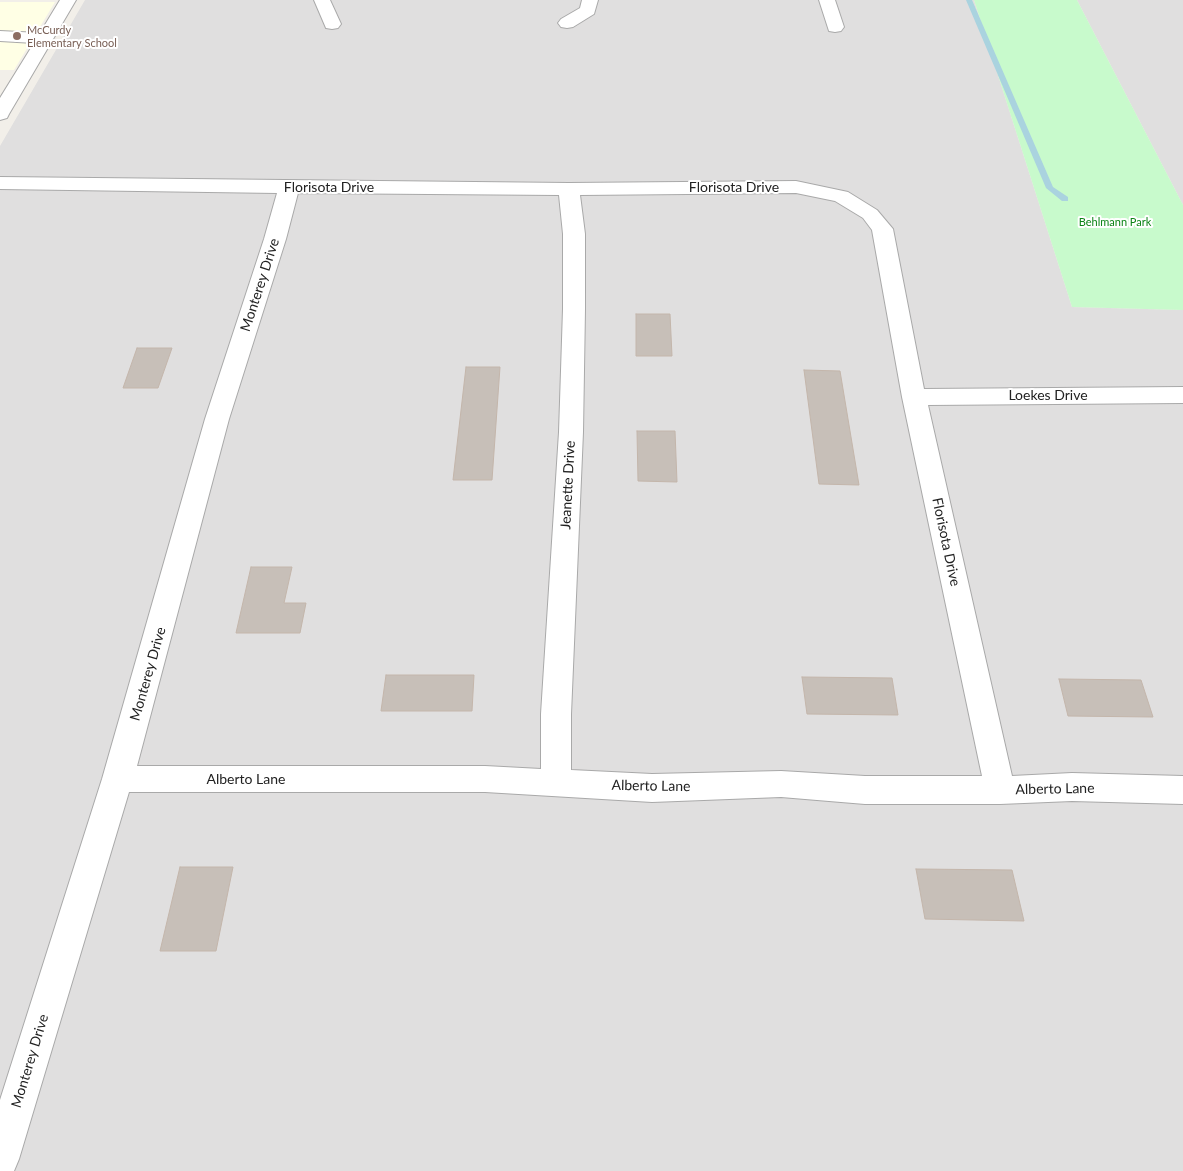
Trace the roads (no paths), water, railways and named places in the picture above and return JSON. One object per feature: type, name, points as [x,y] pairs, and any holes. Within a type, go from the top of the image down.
[{"type":"street","points":[[0,114],[68,0]]},
{"type":"street","points":[[322,0],[332,24]]},
{"type":"street","points":[[567,24],[588,10],[590,0]]},
{"type":"street","points":[[827,0],[835,26]]},
{"type":"street","points":[[0,36],[45,38]]},
{"type":"street","name":"Florisota Drive","points":[[0,183],[569,189],[796,187],[841,196],[870,214],[882,229],[914,397],[1000,790]]},
{"type":"street","name":"Monterey Drive","points":[[0,1159],[118,779],[217,419],[275,239],[289,187]]},
{"type":"street","name":"Jeanette Drive","points":[[556,782],[556,714],[571,432],[574,234],[569,189]]},
{"type":"street","name":"Loekes Drive","points":[[914,397],[1183,395]]},
{"type":"street","name":"Alberto Lane","points":[[118,779],[485,779],[652,788],[781,784],[865,790],[1000,790],[1072,787],[1183,790]]},
{"type":"waterway","points":[[969,0],[1050,188],[1065,199]]},
{"type":"place","name":"McCurdy Elementary School","points":[[17,36]]},
{"type":"park label","name":"Behlmann Park","points":[[1115,222]]}]
